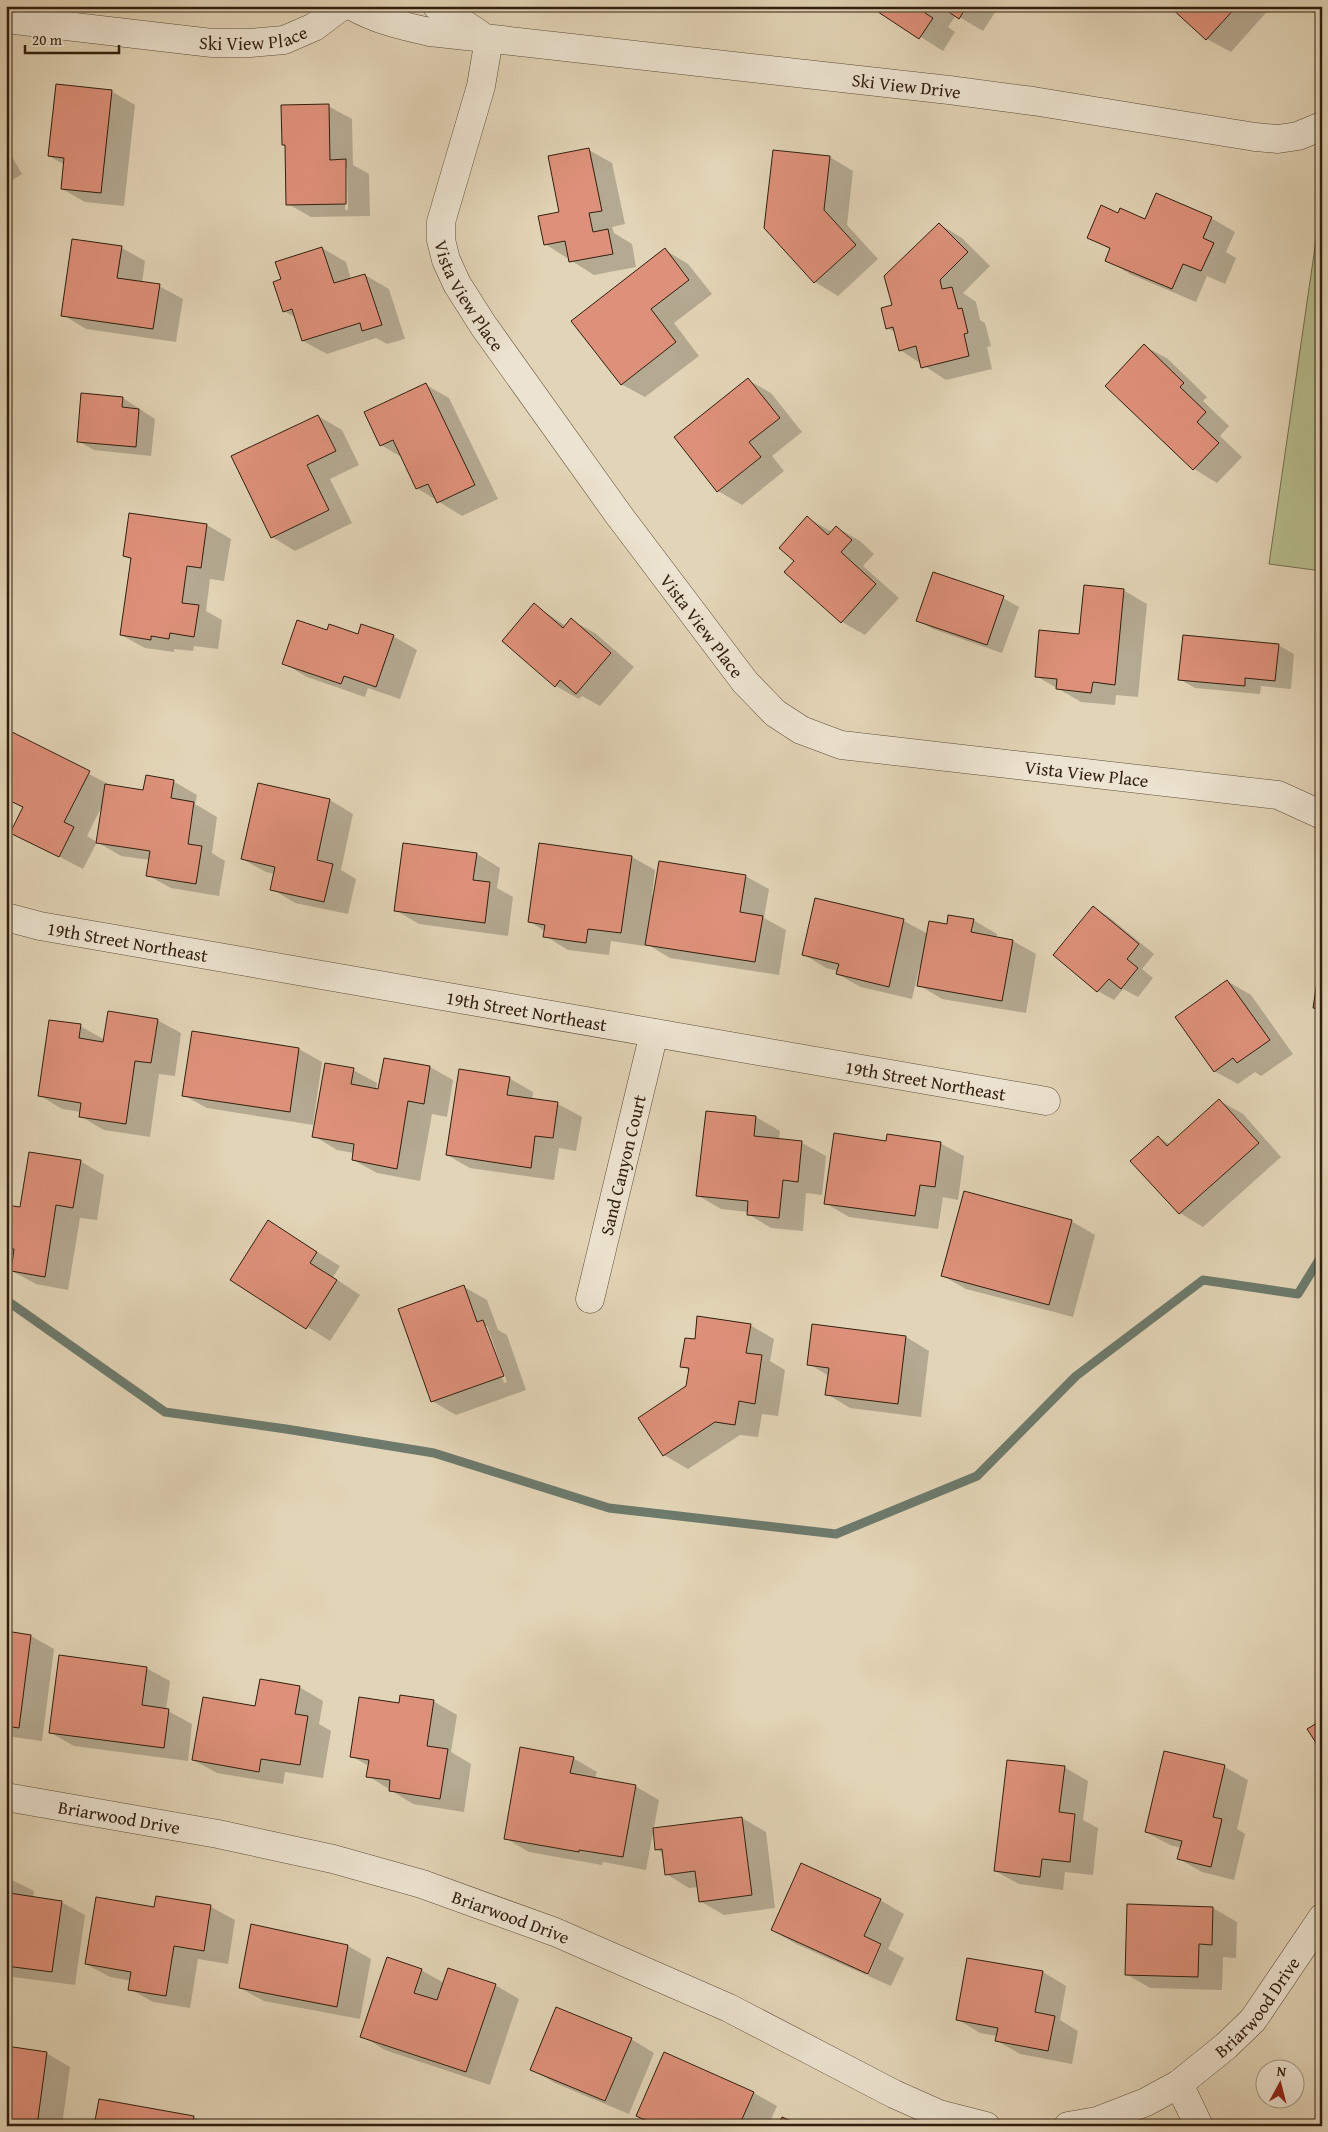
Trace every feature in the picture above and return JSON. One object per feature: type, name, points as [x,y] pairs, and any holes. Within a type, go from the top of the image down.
[{"type":"street","name":"Ski View Place","points":[[6,19],[212,43],[250,43],[284,40],[314,26],[342,6]]},
{"type":"street","name":"Ski View Drive","points":[[352,6],[370,16],[430,32],[1033,101],[1247,136],[1291,137],[1316,130],[1322,126]]},
{"type":"street","points":[[437,6],[489,39]]},
{"type":"street","name":"Vista View Place","points":[[489,39],[481,86],[441,222],[441,240],[456,284],[483,325],[618,514],[745,682],[775,712],[801,730],[841,745],[1278,795],[1322,815]]},
{"type":"street","name":"19th Street Northeast","points":[[6,917],[50,928],[1046,1101]]},
{"type":"street","name":"Sand Canyon Court","points":[[590,1299],[654,1033]]},
{"type":"street","name":"Briarwood Drive","points":[[6,1797],[218,1834],[333,1859],[422,1884],[554,1932],[729,2008],[894,2094],[939,2114],[986,2126]]},
{"type":"street","name":"Briarwood Drive","points":[[1068,2126],[1097,2120],[1146,2102],[1179,2084],[1226,2046],[1253,2020],[1322,1918]]},
{"type":"street","points":[[1179,2084],[1199,2126]]},
{"type":"green space","points":[[1322,199],[1322,571],[1269,564]]},
{"type":"building","points":[[869,6],[929,6],[925,13],[933,18],[919,39]]},
{"type":"building","points":[[940,6],[967,6],[959,19]]},
{"type":"building","points":[[1169,6],[1237,6],[1206,40]]},
{"type":"building","points":[[56,84],[112,90],[101,193],[61,189],[64,158],[48,156]]},
{"type":"building","points":[[329,104],[330,160],[346,159],[346,204],[286,205],[285,145],[282,145],[281,105]]},
{"type":"building","points":[[589,148],[602,211],[589,213],[593,232],[608,229],[613,254],[569,262],[565,241],[544,245],[538,216],[559,212],[548,156]]},
{"type":"building","points":[[773,150],[830,156],[824,210],[856,245],[814,283],[764,228]]},
{"type":"building","points":[[1156,193],[1212,217],[1203,238],[1214,243],[1201,271],[1183,264],[1172,289],[1105,261],[1110,248],[1087,238],[1101,205],[1118,213],[1120,208],[1145,219]]},
{"type":"building","points":[[939,223],[968,252],[940,280],[942,289],[952,287],[958,309],[962,308],[968,333],[964,334],[969,356],[921,368],[916,346],[899,351],[893,327],[886,329],[881,308],[892,305],[884,276]]},
{"type":"building","points":[[72,239],[122,246],[117,278],[160,284],[153,329],[61,316]]},
{"type":"building","points":[[322,247],[334,283],[365,274],[382,325],[362,331],[360,323],[302,341],[292,309],[283,312],[273,282],[281,279],[275,262]]},
{"type":"building","points":[[665,248],[689,280],[651,309],[676,342],[621,385],[571,321]]},
{"type":"building","points":[[1144,344],[1184,383],[1180,387],[1206,412],[1197,422],[1219,443],[1193,470],[1105,386]]},
{"type":"building","points":[[748,378],[780,418],[749,442],[761,457],[717,492],[674,437]]},
{"type":"building","points":[[426,383],[475,485],[437,503],[428,484],[416,489],[393,440],[380,446],[364,412]]},
{"type":"building","points":[[81,393],[123,397],[122,407],[139,409],[136,447],[77,442]]},
{"type":"building","points":[[318,415],[336,451],[307,465],[329,510],[271,538],[231,456]]},
{"type":"building","points":[[129,513],[207,524],[201,568],[187,566],[182,603],[199,605],[194,637],[170,633],[169,639],[151,636],[151,640],[120,635],[131,558],[123,556]]},
{"type":"building","points":[[807,516],[828,535],[836,526],[852,540],[841,552],[876,584],[841,623],[784,572],[794,561],[779,548]]},
{"type":"building","points":[[933,572],[1004,596],[987,645],[916,621]]},
{"type":"building","points":[[1084,585],[1124,589],[1115,685],[1093,682],[1091,693],[1056,689],[1057,679],[1035,677],[1039,630],[1079,634]]},
{"type":"building","points":[[534,603],[563,628],[571,618],[611,653],[576,694],[560,680],[555,687],[502,641]]},
{"type":"building","points":[[297,620],[327,630],[329,624],[358,634],[361,624],[394,635],[376,687],[344,676],[341,684],[282,664]]},
{"type":"building","points":[[1183,635],[1279,644],[1275,681],[1245,678],[1245,686],[1178,680]]},
{"type":"building","points":[[6,729],[90,771],[64,822],[74,827],[59,857],[10,833],[23,807],[6,799]]},
{"type":"building","points":[[146,775],[174,780],[171,798],[194,802],[188,844],[202,846],[196,884],[146,876],[150,851],[96,843],[105,784],[143,790]]},
{"type":"building","points":[[258,783],[330,799],[317,860],[333,864],[324,902],[270,890],[275,867],[241,859]]},
{"type":"building","points":[[403,843],[477,853],[473,880],[490,882],[485,923],[394,911]]},
{"type":"building","points":[[539,843],[632,856],[621,933],[588,929],[586,943],[543,937],[545,925],[528,922]]},
{"type":"building","points":[[659,861],[746,875],[740,912],[763,916],[755,962],[645,945]]},
{"type":"building","points":[[815,898],[904,919],[889,987],[836,974],[839,964],[802,955]]},
{"type":"building","points":[[1093,906],[1139,944],[1127,959],[1138,968],[1121,989],[1109,979],[1097,992],[1053,955]]},
{"type":"building","points":[[948,915],[974,919],[971,932],[1013,940],[1002,1001],[917,986],[929,921],[947,924]]},
{"type":"building","points":[[1322,949],[1322,1009],[1313,1008]]},
{"type":"building","points":[[1227,980],[1270,1040],[1237,1063],[1233,1058],[1214,1072],[1175,1017]]},
{"type":"building","points":[[108,1011],[158,1019],[151,1063],[135,1061],[126,1124],[79,1117],[81,1103],[38,1096],[49,1020],[81,1024],[79,1038],[103,1042]]},
{"type":"building","points":[[192,1031],[299,1048],[290,1112],[182,1096]]},
{"type":"building","points":[[384,1058],[430,1066],[424,1104],[408,1101],[397,1169],[352,1160],[354,1144],[312,1137],[325,1063],[354,1068],[351,1084],[378,1089]]},
{"type":"building","points":[[459,1069],[510,1077],[507,1095],[558,1102],[553,1138],[535,1136],[531,1168],[446,1155]]},
{"type":"building","points":[[1219,1099],[1259,1143],[1179,1214],[1130,1161],[1158,1136],[1167,1146]]},
{"type":"building","points":[[706,1111],[756,1116],[754,1136],[802,1141],[798,1182],[783,1180],[779,1218],[747,1215],[748,1201],[696,1196]]},
{"type":"building","points":[[834,1133],[886,1141],[887,1134],[941,1142],[935,1187],[920,1185],[915,1216],[824,1204]]},
{"type":"building","points":[[29,1152],[81,1160],[73,1208],[56,1205],[45,1277],[11,1271],[14,1249],[6,1248],[6,1205],[20,1207]]},
{"type":"building","points":[[964,1191],[1072,1220],[1049,1305],[941,1276]]},
{"type":"building","points":[[268,1220],[317,1252],[310,1263],[337,1280],[306,1329],[230,1280]]},
{"type":"building","points":[[464,1285],[477,1322],[483,1320],[504,1376],[431,1402],[398,1309]]},
{"type":"building","points":[[697,1316],[751,1324],[746,1353],[762,1355],[755,1404],[739,1401],[735,1425],[715,1422],[663,1456],[638,1418],[686,1386],[689,1368],[680,1367],[685,1338],[695,1339]]},
{"type":"building","points":[[812,1324],[906,1336],[898,1404],[825,1395],[829,1368],[807,1365]]},
{"type":"building","points":[[6,1631],[31,1635],[19,1728],[6,1726]]},
{"type":"building","points":[[59,1655],[147,1667],[142,1705],[169,1709],[164,1748],[49,1733]]},
{"type":"building","points":[[260,1679],[300,1686],[295,1714],[308,1716],[300,1765],[261,1759],[259,1772],[192,1760],[203,1697],[255,1706]]},
{"type":"building","points":[[400,1695],[434,1700],[427,1746],[448,1749],[440,1799],[389,1791],[390,1780],[366,1777],[369,1760],[350,1757],[359,1697],[399,1703]]},
{"type":"building","points":[[1322,1720],[1322,1752],[1307,1729]]},
{"type":"building","points":[[520,1747],[574,1757],[570,1773],[636,1785],[623,1857],[579,1850],[579,1852],[504,1839]]},
{"type":"building","points":[[1164,1751],[1225,1765],[1213,1817],[1222,1819],[1211,1867],[1177,1859],[1182,1841],[1145,1832]]},
{"type":"building","points":[[1007,1760],[1065,1766],[1059,1812],[1075,1814],[1070,1862],[1042,1859],[1040,1877],[994,1871]]},
{"type":"building","points":[[742,1817],[752,1895],[699,1902],[695,1871],[665,1875],[662,1849],[655,1850],[653,1828]]},
{"type":"building","points":[[801,1863],[881,1899],[864,1936],[881,1944],[868,1974],[771,1930]]},
{"type":"building","points":[[6,1875],[11,1876],[9,1893],[62,1901],[52,1972],[6,1966]]},
{"type":"building","points":[[156,1896],[211,1905],[204,1951],[174,1946],[166,1996],[128,1990],[131,1972],[85,1964],[96,1897],[154,1907]]},
{"type":"building","points":[[1127,1904],[1213,1907],[1212,1945],[1199,1944],[1198,1977],[1125,1975]]},
{"type":"building","points":[[251,1924],[348,1945],[337,2007],[239,1988]]},
{"type":"building","points":[[387,1957],[422,1969],[414,1993],[437,2000],[448,1968],[496,1984],[466,2072],[360,2037]]},
{"type":"building","points":[[967,1958],[1043,1971],[1035,2012],[1055,2016],[1048,2051],[995,2041],[998,2028],[956,2020]]},
{"type":"building","points":[[556,2007],[632,2038],[605,2101],[530,2070]]},
{"type":"building","points":[[6,2046],[47,2052],[37,2126],[6,2126]]},
{"type":"building","points":[[664,2052],[754,2092],[739,2126],[659,2126],[636,2116]]},
{"type":"building","points":[[99,2099],[194,2116],[192,2126],[94,2126]]},
{"type":"building","points":[[782,2117],[803,2126],[778,2126]]},
{"type":"waterway","points":[[6,1300],[165,1412],[434,1453],[609,1508],[836,1534],[977,1476],[1076,1376],[1203,1280],[1298,1294],[1322,1255]]}]
